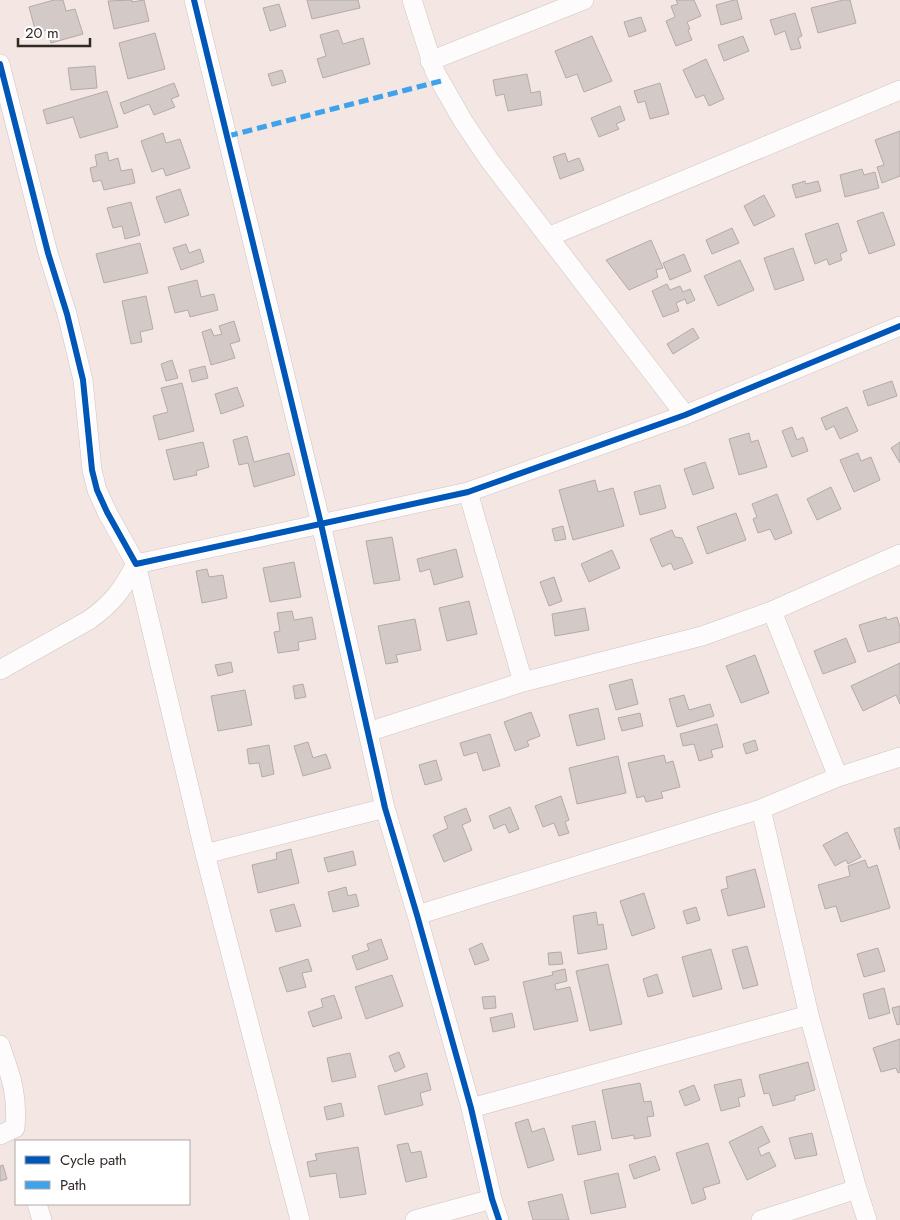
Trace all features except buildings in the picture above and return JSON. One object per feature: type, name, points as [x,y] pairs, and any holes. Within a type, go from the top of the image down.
[{"type":"street","points":[[194,0],[321,524],[384,808],[417,914],[471,1108],[499,1220]]},
{"type":"street","points":[[412,0],[430,61],[464,121],[490,161],[685,415]]},
{"type":"street","points":[[430,61],[584,0]]},
{"type":"street","points":[[0,64],[48,253],[67,314],[82,380],[92,470],[97,490],[136,564],[204,854],[300,1220]]},
{"type":"street","points":[[548,238],[900,90]]},
{"type":"street","points":[[0,670],[102,611],[116,598],[136,564],[468,492],[685,415],[900,326]]},
{"type":"street","points":[[468,492],[523,682]]},
{"type":"street","points":[[368,732],[523,682],[702,636],[772,612],[900,554]]},
{"type":"street","points":[[772,612],[838,777]]},
{"type":"street","points":[[417,914],[761,809],[838,777],[900,757]]},
{"type":"street","points":[[204,854],[384,808]]},
{"type":"street","points":[[761,809],[809,1015],[867,1220]]},
{"type":"street","points":[[471,1108],[809,1015]]},
{"type":"street","points":[[0,1045],[15,1088],[17,1110],[11,1134]]},
{"type":"street","points":[[761,1220],[857,1189]]},
{"type":"street","points":[[415,1220],[492,1198]]},
{"type":"street","points":[[37,1205],[42,1220]]},
{"type":"marked path","points":[[228,136],[441,81]]},
{"type":"cycle path","points":[[194,0],[321,524],[385,808],[471,1108],[492,1199],[499,1220]]},
{"type":"cycle path","points":[[0,64],[48,253],[67,314],[83,380],[92,470],[97,490],[136,564],[468,492],[685,415],[900,326]]}]
